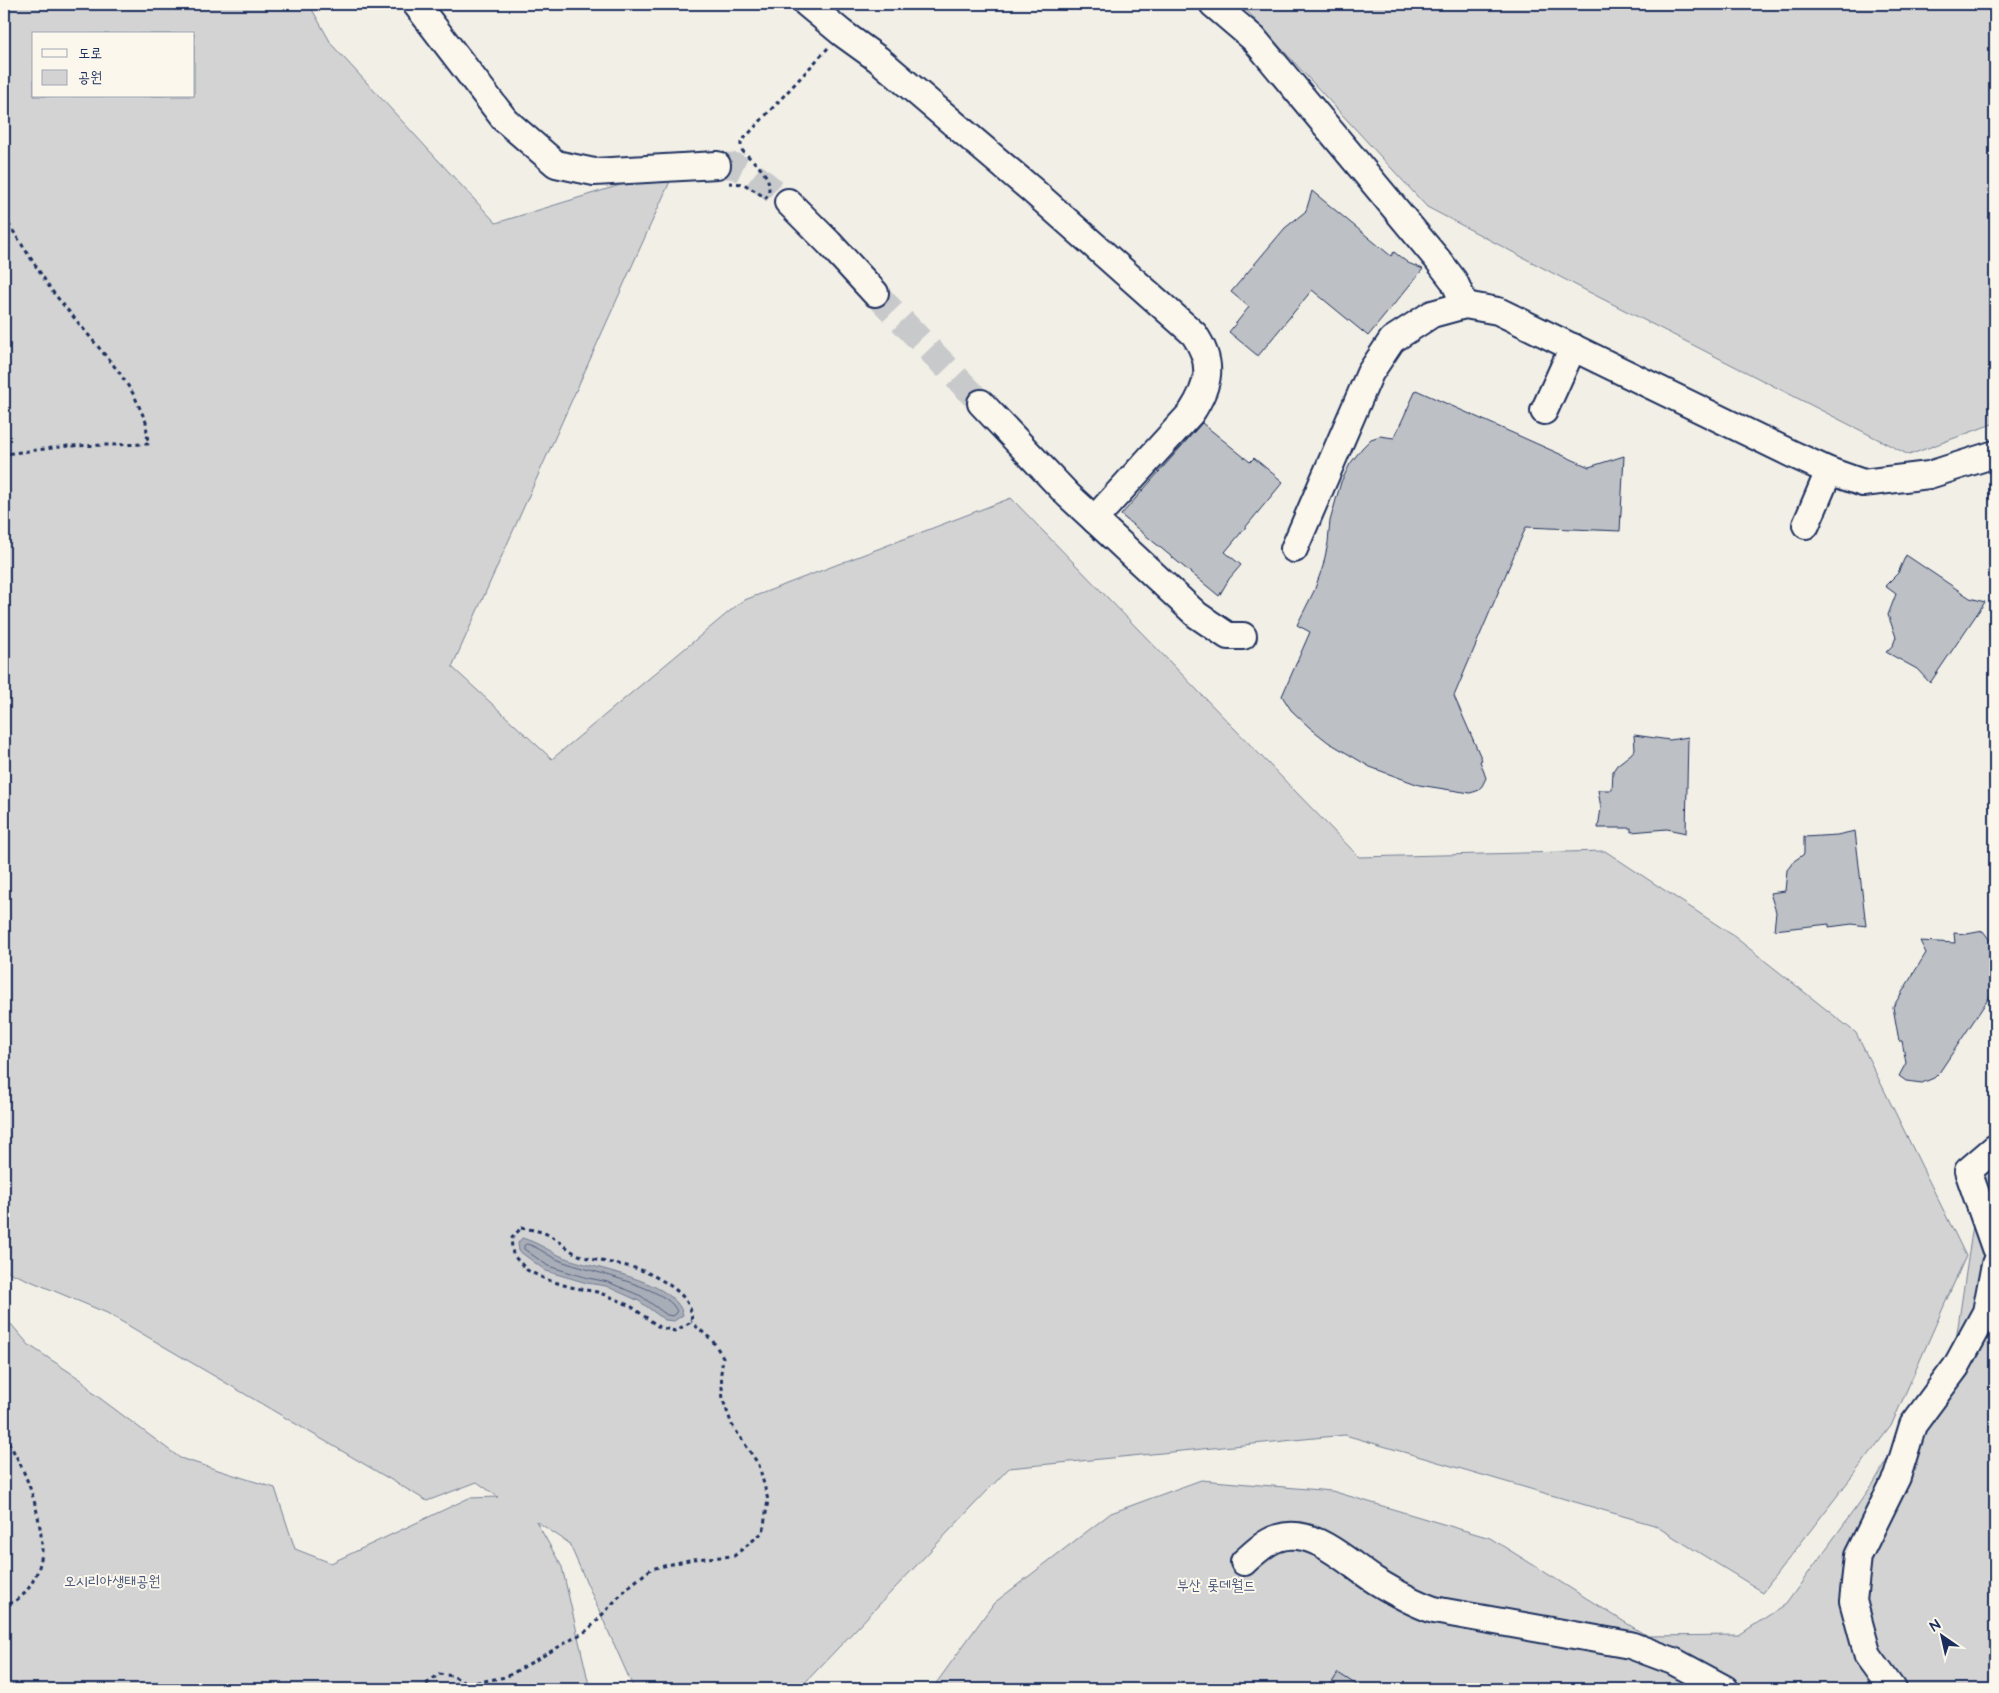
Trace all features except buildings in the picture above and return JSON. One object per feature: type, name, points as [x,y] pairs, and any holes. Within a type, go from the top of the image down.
[{"type":"lane","points":[[416,4],[505,120],[556,164],[594,172],[720,174]]},
{"type":"lane","points":[[807,4],[878,59],[1032,190],[1194,334],[1204,349],[1208,362],[1206,380],[1200,400],[1191,413],[1095,520]]},
{"type":"lane","points":[[1213,4],[1238,24],[1267,55],[1438,260],[1454,281],[1465,305]]},
{"type":"lane","points":[[788,202],[875,293]]},
{"type":"lane","points":[[1294,549],[1370,373],[1392,340],[1432,314],[1465,305],[1498,311],[1830,471],[1863,483],[1929,474],[1995,454]]},
{"type":"lane","points":[[1544,411],[1573,347]]},
{"type":"lane","points":[[981,403],[1068,495],[1197,615],[1228,636],[1243,636]]},
{"type":"lane","points":[[1806,525],[1830,471]]},
{"type":"lane","points":[[1995,1148],[1968,1172],[1995,1248]]},
{"type":"lane","points":[[1892,1689],[1868,1656],[1853,1602],[1858,1556],[1897,1477],[1913,1425],[1956,1367],[1986,1312],[1995,1264]]},
{"type":"lane","points":[[1244,1562],[1259,1549],[1277,1538],[1291,1536],[1304,1538],[1325,1546],[1373,1579],[1410,1600],[1434,1610],[1630,1645],[1673,1660],[1725,1689]]},
{"type":"path","points":[[720,174],[744,184],[766,198],[769,192],[769,184],[766,176],[741,149],[741,142],[842,33]]},
{"type":"path","points":[[4,217],[52,291],[119,372],[134,395],[146,422],[148,444],[68,446],[4,454]]},
{"type":"path","points":[[521,1228],[539,1231],[554,1238],[570,1252],[589,1259],[644,1272],[667,1284],[686,1299],[692,1314],[691,1322],[674,1330],[659,1326],[632,1307],[616,1299],[597,1292],[570,1287],[545,1279],[527,1270],[514,1255],[511,1239],[521,1228]]},
{"type":"path","points":[[420,1689],[439,1674],[453,1676],[467,1684],[506,1677],[588,1630],[627,1588],[650,1569],[692,1559],[734,1556],[763,1532],[768,1500],[759,1465],[732,1425],[723,1400],[721,1373],[723,1357],[712,1340],[691,1322]]},
{"type":"path","points":[[4,1436],[22,1466],[38,1520],[42,1550],[38,1569],[28,1590],[15,1602],[4,1607]]},
{"type":"green space","name":"오시리아생태공원","points":[[4,4],[309,4],[332,45],[496,223],[676,168],[452,667],[552,759],[742,601],[1011,498],[1359,857],[1605,851],[1731,934],[1856,1033],[1966,1256],[1891,1426],[1763,1592],[1654,1525],[1345,1435],[1009,1468],[799,1689],[634,1689],[569,1543],[536,1521],[562,1567],[590,1689],[4,1689],[4,1316],[29,1345],[83,1381],[93,1393],[180,1458],[275,1488],[295,1549],[331,1563],[469,1498],[498,1497],[477,1482],[427,1501],[107,1313],[4,1270]]},
{"type":"green space","points":[[1232,4],[1995,4],[1995,423],[1909,455],[1583,289],[1427,207],[1247,11]]},
{"type":"green space","name":"부산 롯데월드","points":[[1995,1147],[1995,1689],[932,1689],[994,1603],[1111,1513],[1201,1480],[1332,1491],[1490,1538],[1647,1636],[1739,1635],[1786,1604],[1873,1484],[1956,1340],[1973,1225],[1973,1163]]},
{"type":"water","points":[[522,1238],[576,1262],[612,1271],[650,1284],[666,1293],[677,1303],[683,1315],[674,1321],[665,1320],[639,1301],[606,1286],[587,1283],[546,1271],[519,1251],[518,1243]]},
{"type":"tunnel","points":[[717,165],[735,166],[752,174],[788,202]]},
{"type":"tunnel","points":[[875,293],[981,403]]}]
